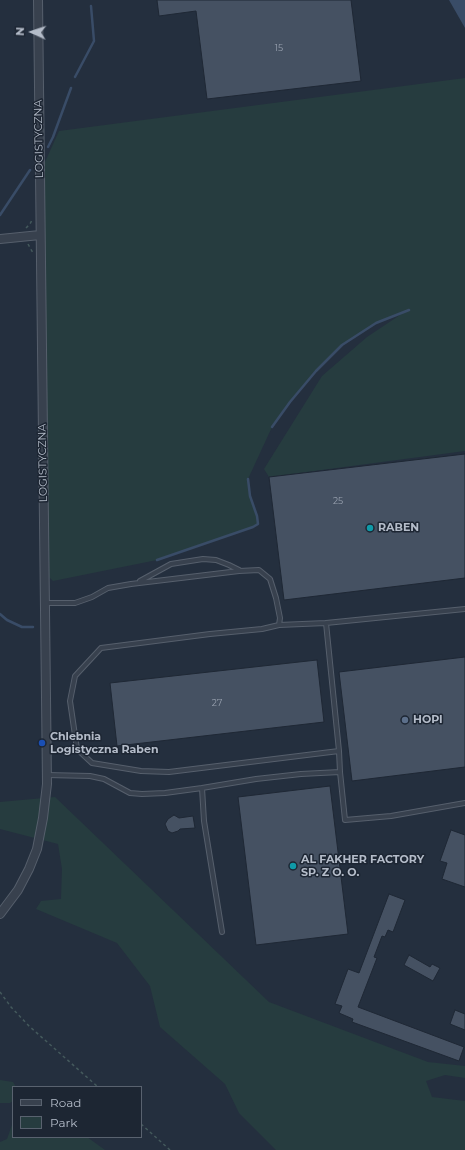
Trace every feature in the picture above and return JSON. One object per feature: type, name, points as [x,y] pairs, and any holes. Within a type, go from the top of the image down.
[{"type":"street","name":"LOGISTYCZNA","points":[[0,914],[18,890],[37,849],[43,818],[46,775],[38,0]]},
{"type":"street","points":[[0,239],[40,234]]},
{"type":"lane","points":[[130,584],[142,580],[171,564],[203,560],[216,560],[239,571]]},
{"type":"lane","points":[[44,603],[75,603],[92,597],[108,588],[130,584],[259,570],[270,579],[276,598],[280,618],[279,624]]},
{"type":"lane","points":[[339,750],[169,772],[141,771],[92,763],[77,749],[70,701],[75,676],[101,648],[262,629],[279,624],[326,623],[465,609]]},
{"type":"lane","points":[[326,623],[345,820],[391,816],[465,803]]},
{"type":"lane","points":[[46,775],[90,776],[104,779],[130,793],[142,794],[165,793],[256,779],[301,774],[340,772]]},
{"type":"lane","points":[[202,788],[204,821],[222,932]]},
{"type":"path","points":[[0,992],[11,1007],[29,1026],[97,1086]]},
{"type":"path","points":[[142,1125],[170,1150]]},
{"type":"green space","points":[[465,78],[465,451],[269,477],[264,469],[322,376],[367,337],[406,311],[376,323],[342,345],[316,371],[290,402],[272,427],[248,479],[250,496],[257,516],[258,524],[157,560],[53,581],[44,572],[40,173],[59,131]]},
{"type":"green space","points":[[55,797],[269,1002],[428,1062],[465,1066],[465,1078],[445,1075],[426,1081],[432,1097],[465,1101],[465,1150],[276,1150],[239,1113],[225,1084],[160,1027],[150,986],[117,943],[36,909],[41,901],[61,899],[62,869],[58,844],[0,829],[0,802]]},
{"type":"green space","points":[[0,1080],[13,1082],[15,1086],[12,1086],[12,1102],[0,1103]]},
{"type":"green space","points":[[12,1125],[12,1138],[88,1138],[105,1150],[0,1150],[0,1142],[7,1139]]},
{"type":"water","points":[[449,0],[465,0],[465,28]]},
{"type":"building","points":[[157,0],[351,0],[361,81],[207,99],[196,11],[159,16]]},
{"type":"building","name":"RABEN","points":[[465,454],[465,578],[284,600],[269,477]]},
{"type":"building","name":"HOPI","points":[[465,657],[465,767],[352,781],[339,672]]},
{"type":"building","points":[[317,660],[324,722],[117,746],[110,683]]},
{"type":"building","name":"AL FAKHER FACTORY SP. Z O. O.","points":[[330,786],[348,934],[256,945],[238,797]]},
{"type":"building","points":[[174,815],[179,818],[193,816],[195,828],[180,829],[172,833],[168,831],[165,824],[168,819]]},
{"type":"building","points":[[451,830],[465,835],[465,887],[442,879],[447,863],[440,861]]},
{"type":"building","points":[[389,894],[405,900],[393,932],[388,930],[385,937],[382,936],[374,957],[377,958],[358,1007],[464,1047],[459,1061],[352,1022],[353,1019],[339,1013],[342,1006],[335,1004],[348,969],[359,973]]},
{"type":"building","points":[[409,955],[430,967],[432,964],[440,968],[433,981],[404,965]]},
{"type":"building","points":[[455,1010],[465,1014],[465,1030],[450,1024]]},
{"type":"waterway","points":[[75,77],[94,41],[91,6]]},
{"type":"waterway","points":[[48,147],[71,88]]},
{"type":"waterway","points":[[0,215],[30,170]]},
{"type":"waterway","points":[[272,427],[290,402],[316,371],[342,345],[376,323],[409,310]]},
{"type":"waterway","points":[[157,560],[258,524],[257,516],[250,496],[248,479]]},
{"type":"waterway","points":[[0,614],[7,620],[22,627],[33,627]]},
{"type":"place","name":"RABEN","points":[[370,528]]},
{"type":"place","name":"HOPI","points":[[405,720]]},
{"type":"place","name":"Chlebnia Logistyczna Raben","points":[[42,743]]},
{"type":"place","name":"AL FAKHER FACTORY SP. Z O. O.","points":[[293,866]]}]
